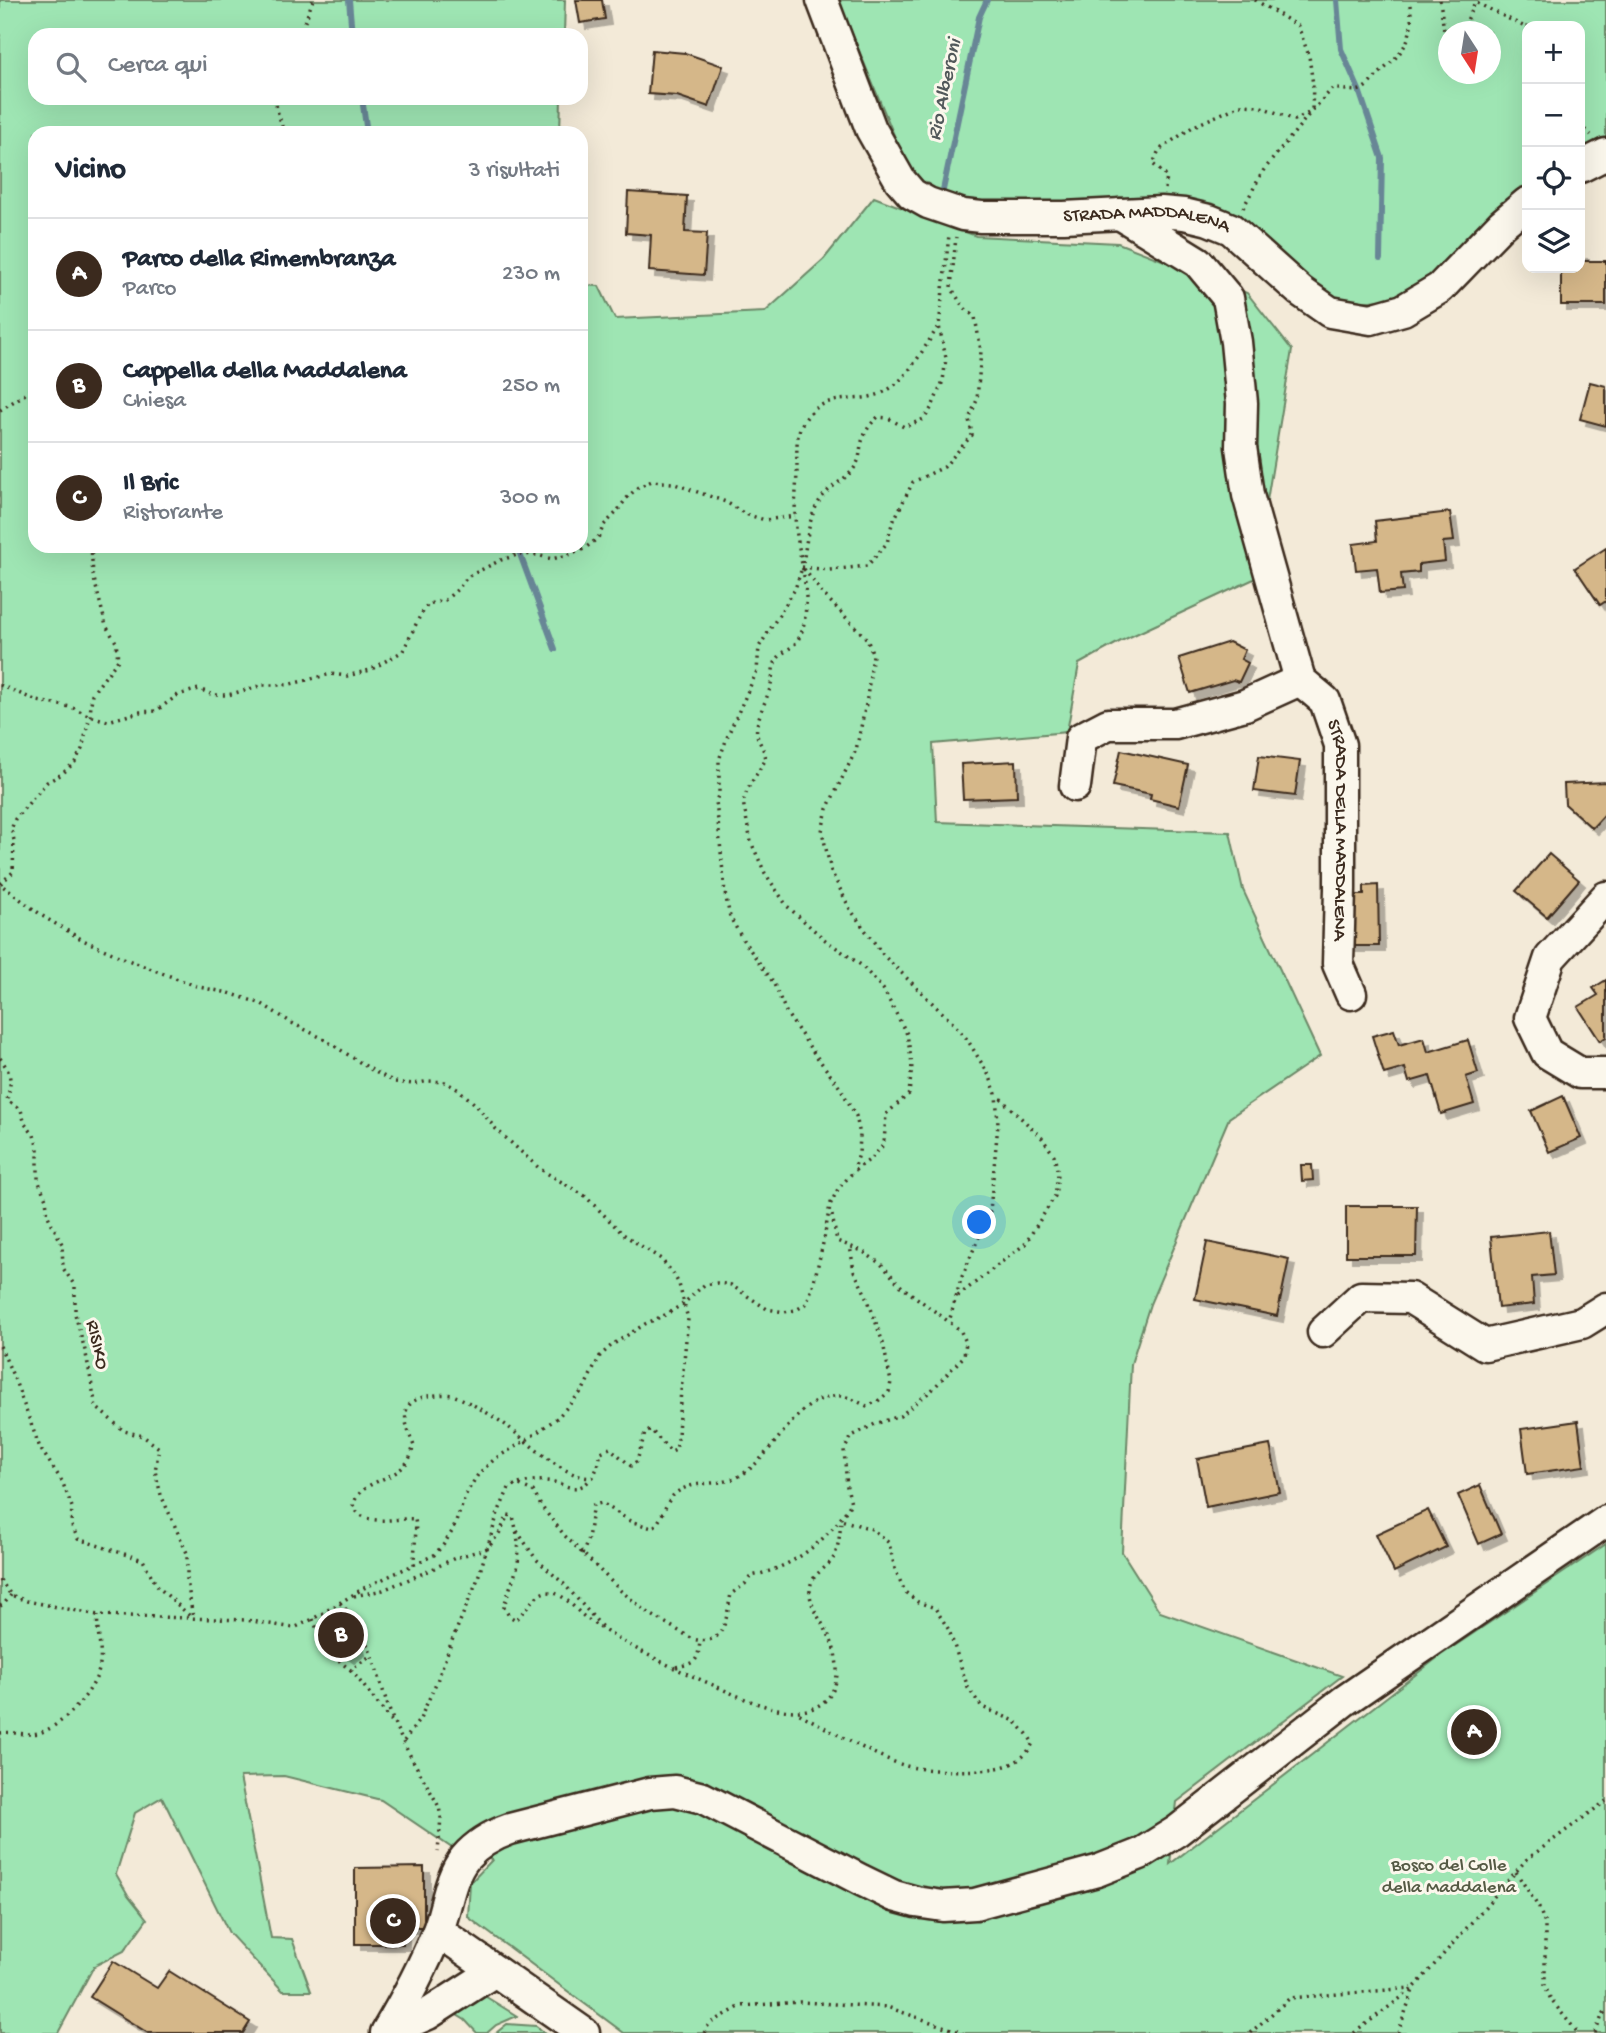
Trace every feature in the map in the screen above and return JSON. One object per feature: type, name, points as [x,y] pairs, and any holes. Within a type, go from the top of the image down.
[{"type":"street","name":"STRADA MADDALENA","points":[[822,0],[871,129],[900,180],[912,194],[955,222],[963,215],[1064,217],[1161,212],[1184,214],[1231,229],[1300,291],[1330,312],[1371,319],[1403,310],[1440,288],[1522,207]]},
{"type":"street","points":[[1585,164],[1606,154]]},
{"type":"street","points":[[1075,786],[1081,738],[1108,724],[1175,724],[1245,705],[1300,680],[1248,495],[1241,447],[1242,402],[1236,342],[1228,298],[1198,262],[1119,214]]},
{"type":"street","name":"STRADA DELLA MADDALENA","points":[[1300,680],[1325,701],[1340,745],[1338,964],[1351,994]]},
{"type":"street","points":[[1606,897],[1550,958],[1531,1018],[1547,1052],[1580,1073],[1606,1073]]},
{"type":"street","points":[[1323,1332],[1361,1297],[1410,1298],[1485,1345],[1582,1323],[1606,1308]]},
{"type":"street","points":[[387,2032],[406,2000],[438,1931],[456,1873],[474,1849],[493,1836],[510,1829],[650,1793],[675,1791],[703,1798],[860,1880],[894,1896],[916,1902],[943,1906],[975,1904],[1097,1871],[1140,1854],[1177,1831],[1344,1701],[1606,1521]]},
{"type":"street","points":[[438,1931],[584,2033]]},
{"type":"street","points":[[387,2032],[428,2014],[495,1970]]},
{"type":"path","points":[[303,28],[313,0]]},
{"type":"path","points":[[1255,0],[1298,26],[1309,56],[1313,85],[1312,111]]},
{"type":"path","points":[[1231,229],[1263,171],[1333,88],[1359,90],[1400,55],[1410,37],[1409,0]]},
{"type":"path","points":[[1440,0],[1443,21]]},
{"type":"path","points":[[1467,21],[1475,2],[1522,26]]},
{"type":"path","points":[[276,105],[282,126]]},
{"type":"path","points":[[1161,212],[1167,177],[1153,164],[1159,150],[1194,126],[1241,105],[1259,106],[1295,120],[1312,111]]},
{"type":"path","points":[[854,1171],[859,1154],[860,1135],[856,1116],[842,1088],[811,1049],[788,1013],[773,982],[730,917],[716,801],[719,793],[719,760],[757,671],[759,647],[795,589],[813,513],[822,497],[850,474],[859,460],[869,425],[878,417],[888,418],[904,426],[924,419],[932,407],[943,381],[946,358],[939,326],[955,222]]},
{"type":"path","points":[[802,567],[829,570],[867,566],[887,543],[892,524],[913,482],[944,467],[972,435],[970,419],[977,400],[981,351],[975,317],[963,307],[950,287],[956,237],[955,222]]},
{"type":"path","points":[[0,1580],[11,1595],[61,1609],[98,1615],[246,1620],[293,1628],[434,1555],[453,1531],[467,1492],[479,1473],[496,1458],[557,1418],[583,1390],[600,1356],[612,1345],[683,1304],[704,1285],[731,1284],[767,1309],[784,1312],[796,1310],[806,1304],[813,1286],[830,1205],[838,1189],[884,1144],[886,1114],[909,1094],[912,1065],[907,1034],[883,989],[861,965],[824,939],[787,906],[765,873],[751,842],[743,802],[748,788],[766,759],[764,747],[757,735],[757,722],[771,685],[774,664],[781,654],[794,644],[804,629],[806,603],[795,516],[797,443],[802,424],[811,412],[828,402],[850,397],[866,399],[887,391],[910,370],[939,326]]},
{"type":"path","points":[[0,410],[28,391]]},
{"type":"path","points":[[588,546],[598,538],[604,525],[625,499],[638,487],[652,481],[672,483],[726,502],[745,514],[765,520],[795,516]]},
{"type":"path","points":[[91,553],[93,575],[106,626],[116,642],[118,660],[92,694],[82,749],[75,762],[62,774],[47,782],[15,819],[12,830],[13,872],[0,884],[44,917],[83,940],[199,987],[262,1004],[395,1082],[445,1082],[459,1090],[496,1129],[540,1168],[585,1196],[622,1234],[661,1259],[679,1284],[688,1319],[676,1450],[671,1452],[651,1430],[645,1433],[637,1461],[631,1466],[610,1448],[601,1452],[593,1477],[582,1486],[571,1488],[554,1482],[531,1480],[509,1488],[477,1581],[437,1681],[420,1719],[404,1741]]},
{"type":"path","points":[[0,685],[37,701],[71,707],[108,721],[140,712],[156,711],[178,695],[199,689],[214,695],[228,695],[263,685],[286,685],[331,674],[347,677],[370,670],[403,651],[429,604],[445,600],[459,588],[467,576],[520,554],[552,559],[573,553]]},
{"type":"path","points":[[802,567],[822,593],[867,639],[873,655],[856,750],[827,809],[822,831],[831,871],[850,909],[884,956],[967,1039],[990,1077],[996,1094],[998,1124],[990,1211],[961,1279],[949,1322]]},
{"type":"path","name":"RISIKO","points":[[0,1058],[10,1071],[7,1100],[21,1110],[38,1149],[38,1180],[46,1199],[48,1216],[62,1244],[63,1268],[75,1286],[75,1314],[96,1407],[124,1431],[143,1436],[159,1448],[155,1471],[161,1495],[187,1553],[187,1580],[193,1618]]},
{"type":"path","points":[[956,1298],[1025,1244],[1055,1196],[1058,1174],[1054,1155],[1042,1138],[996,1094]]},
{"type":"path","points":[[517,1484],[533,1491],[541,1506],[582,1554],[650,1614],[693,1639],[713,1639],[723,1630],[731,1594],[751,1576],[783,1567],[827,1537],[841,1520],[851,1503],[845,1477],[844,1450],[852,1436],[875,1424],[900,1416],[932,1390],[964,1356],[966,1342],[960,1330],[902,1287],[881,1264],[862,1251],[837,1241],[830,1205]]},
{"type":"path","points":[[582,1554],[589,1540],[593,1505],[602,1503],[630,1521],[652,1528],[658,1524],[667,1501],[678,1492],[692,1484],[710,1484],[733,1479],[755,1466],[769,1447],[810,1404],[844,1396],[867,1406],[890,1392],[891,1382],[883,1343],[867,1297],[854,1271],[849,1247]]},
{"type":"path","points":[[0,1346],[40,1448],[62,1481],[72,1507],[71,1524],[78,1539],[143,1560],[157,1586],[193,1618]]},
{"type":"path","points":[[414,1565],[415,1519],[387,1522],[370,1519],[358,1514],[353,1505],[361,1490],[386,1478],[407,1463],[414,1446],[405,1417],[406,1408],[417,1398],[453,1395],[505,1425],[575,1474],[587,1479],[593,1477]]},
{"type":"path","points":[[352,1596],[383,1590],[455,1558],[488,1548],[508,1515],[513,1516],[517,1567],[504,1607],[509,1616],[516,1620],[535,1596],[546,1592],[566,1598],[584,1617],[674,1668],[772,1708],[796,1712],[884,1758],[905,1766],[944,1770],[977,1769],[1005,1766],[1028,1754],[1033,1743],[1016,1721],[982,1707],[968,1688],[949,1630],[935,1608],[918,1602],[905,1592],[895,1569],[889,1543],[872,1529],[841,1520]]},
{"type":"path","points":[[796,1712],[820,1707],[833,1691],[838,1671],[830,1636],[815,1613],[810,1592],[812,1577],[833,1559],[841,1520]]},
{"type":"path","points":[[516,1529],[537,1559],[607,1631]]},
{"type":"path","points":[[0,1605],[11,1595]]},
{"type":"path","points":[[340,1603],[368,1643],[396,1727]]},
{"type":"path","points":[[0,1732],[25,1735],[41,1732],[57,1724],[86,1696],[101,1663],[98,1615]]},
{"type":"path","points":[[313,1619],[316,1630],[338,1661],[351,1670],[396,1727],[439,1807],[441,1817],[437,1854]]},
{"type":"path","points":[[674,1668],[692,1664],[698,1657],[700,1641]]},
{"type":"path","points":[[351,1670],[371,1656]]},
{"type":"path","points":[[1354,2033],[1414,1988],[1526,1860],[1606,1801]]},
{"type":"path","points":[[1516,1872],[1539,1908],[1545,1924],[1545,1986],[1551,2000],[1578,2033]]},
{"type":"path","points":[[1250,2033],[1290,1998],[1414,1988]]},
{"type":"path","points":[[1398,2033],[1414,1988]]},
{"type":"path","points":[[704,2033],[709,2024],[741,2006],[800,2002],[887,2007],[963,2033]]},
{"type":"path","points":[[1595,2033],[1605,2011]]},
{"type":"green space","name":"Bosco del Colle della Maddalena","points":[[0,0],[565,0],[564,28],[28,28],[28,105],[561,105],[560,126],[28,126],[28,553],[588,553],[588,285],[599,286],[615,319],[765,312],[824,259],[874,197],[976,236],[1118,243],[1247,293],[1292,350],[1254,579],[1121,641],[1079,664],[1067,732],[933,744],[937,822],[1230,832],[1243,890],[1320,1056],[1229,1118],[1150,1304],[1131,1364],[1122,1552],[1160,1612],[1342,1676],[1177,1802],[1170,1864],[1441,1655],[1606,1544],[1606,2033],[624,2033],[468,1917],[470,1883],[492,1860],[452,1848],[381,1800],[284,1776],[240,1777],[271,1938],[292,1939],[311,1991],[283,1991],[229,1933],[162,1797],[135,1813],[116,1874],[147,1919],[124,1951],[94,1966],[58,2033],[0,2033]]},
{"type":"green space","points":[[838,0],[1606,0],[1606,144],[1585,155],[1585,21],[1522,21],[1522,192],[1466,247],[1406,298],[1346,303],[1307,286],[1254,237],[1204,202],[965,207],[910,174]]},
{"type":"green space","points":[[483,1995],[517,2016],[496,2025],[487,2033],[477,2033],[465,2020],[447,2009]]},
{"type":"green space","points":[[507,2024],[536,2026],[545,2033],[496,2033]]},
{"type":"building","points":[[576,0],[602,0],[605,19],[580,23]]},
{"type":"building","points":[[652,50],[685,53],[723,66],[709,107],[677,96],[648,94]]},
{"type":"building","points":[[628,192],[687,196],[685,232],[707,233],[704,275],[649,271],[651,235],[626,233]]},
{"type":"building","points":[[1585,261],[1606,261],[1606,305],[1561,305],[1561,273],[1585,273]]},
{"type":"building","points":[[1590,382],[1606,386],[1606,426],[1580,419]]},
{"type":"building","points":[[1450,512],[1454,541],[1443,542],[1445,561],[1419,564],[1419,572],[1401,574],[1403,591],[1380,593],[1377,568],[1356,570],[1353,544],[1377,541],[1375,521]]},
{"type":"building","points":[[1606,548],[1606,601],[1600,605],[1575,568]]},
{"type":"building","points":[[1229,642],[1245,650],[1241,659],[1248,663],[1239,682],[1233,680],[1190,693],[1179,658]]},
{"type":"building","points":[[1121,750],[1188,765],[1179,806],[1150,799],[1151,794],[1113,786]]},
{"type":"building","points":[[1259,756],[1300,761],[1295,796],[1254,791]]},
{"type":"building","points":[[1016,761],[1017,797],[963,799],[961,764]]},
{"type":"building","points":[[1606,782],[1606,813],[1592,828],[1565,804],[1564,784]]},
{"type":"building","points":[[1549,854],[1579,880],[1547,917],[1516,891]]},
{"type":"building","points":[[1378,885],[1379,946],[1344,946],[1344,895],[1364,895],[1364,886]]},
{"type":"building","points":[[1606,980],[1606,1037],[1600,1041],[1578,1007],[1598,995],[1593,988]]},
{"type":"building","points":[[1394,1030],[1399,1045],[1424,1038],[1428,1052],[1468,1040],[1478,1073],[1466,1077],[1474,1104],[1441,1114],[1430,1076],[1409,1082],[1405,1068],[1384,1074],[1372,1036]]},
{"type":"building","points":[[1563,1096],[1581,1138],[1549,1152],[1531,1111]]},
{"type":"building","points":[[1301,1165],[1312,1165],[1313,1180],[1302,1181]]},
{"type":"building","points":[[1346,1206],[1417,1206],[1416,1256],[1346,1256]]},
{"type":"building","points":[[1549,1231],[1554,1275],[1532,1277],[1534,1304],[1498,1308],[1491,1237]]},
{"type":"building","points":[[1207,1242],[1289,1259],[1277,1316],[1195,1299]]},
{"type":"building","points":[[1578,1421],[1584,1466],[1527,1474],[1521,1429]]},
{"type":"building","points":[[1270,1445],[1280,1492],[1206,1507],[1197,1459]]},
{"type":"building","points":[[1480,1485],[1501,1534],[1479,1544],[1458,1495]]},
{"type":"building","points":[[1428,1510],[1446,1547],[1394,1572],[1376,1534]]},
{"type":"building","points":[[338,1615],[358,1644],[359,1649],[348,1657],[324,1625]]},
{"type":"building","points":[[424,1867],[424,1927],[403,1927],[403,1944],[355,1944],[355,1868]]},
{"type":"building","points":[[113,1961],[157,1988],[169,1971],[250,2022],[243,2033],[148,2033],[90,1997]]},
{"type":"waterway","points":[[349,0],[351,28]]},
{"type":"waterway","name":"Rio Alberoni","points":[[943,190],[979,17],[987,0]]},
{"type":"waterway","points":[[1337,0],[1341,49],[1359,90],[1382,158],[1380,259]]},
{"type":"waterway","points":[[363,105],[366,126]]},
{"type":"waterway","points":[[520,553],[555,649]]},
{"type":"place","name":"Cappella della Maddalena","points":[[341,1635]]},
{"type":"place","name":"Parco della Rimembranza","points":[[1474,1732]]},
{"type":"place","name":"Il Bric","points":[[393,1921]]}]
